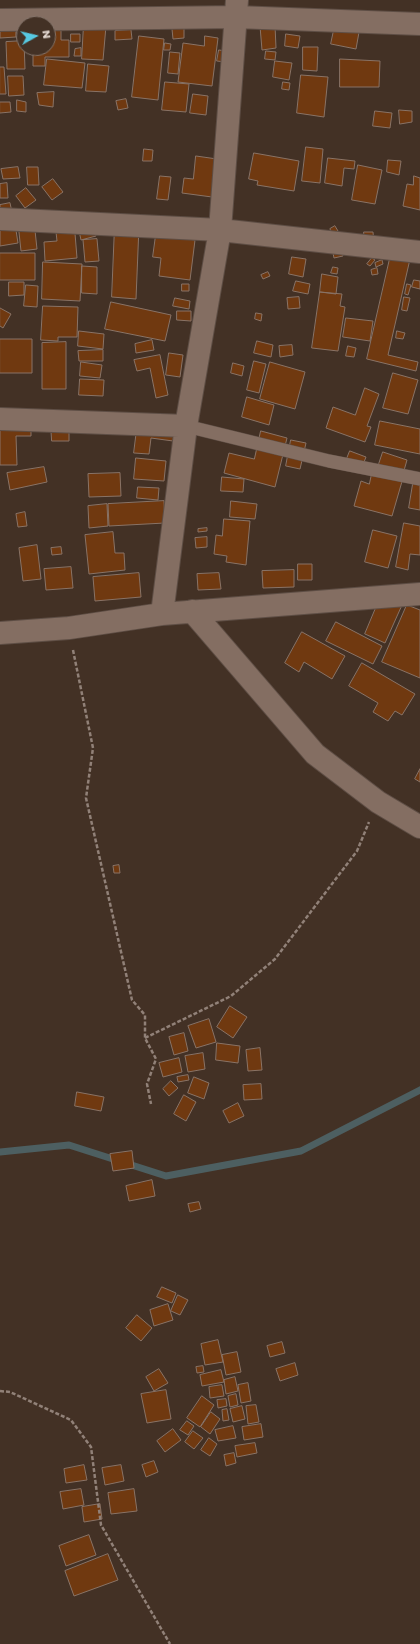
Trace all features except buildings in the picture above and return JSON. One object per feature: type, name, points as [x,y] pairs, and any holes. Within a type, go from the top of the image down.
[{"type":"street","points":[[0,20],[237,8],[420,24]]},
{"type":"street","points":[[162,614],[186,426],[220,230],[237,8]]},
{"type":"street","points":[[0,219],[220,230],[420,252]]},
{"type":"street","points":[[0,419],[186,426]]},
{"type":"street","points":[[0,633],[69,628],[192,611],[420,594]]},
{"type":"street","points":[[192,611],[315,754],[378,802],[420,827]]},
{"type":"lane","points":[[186,426],[329,461],[420,479]]},
{"type":"path","points":[[69,628],[93,748],[86,798],[132,1000],[145,1015],[146,1038],[156,1059],[147,1084],[151,1104]]},
{"type":"path","points":[[146,1038],[231,996],[275,959],[357,851],[378,802]]},
{"type":"path","points":[[0,1391],[10,1392],[71,1420],[91,1447],[101,1525],[170,1644]]},
{"type":"waterway","points":[[0,1152],[69,1145],[166,1176],[301,1151],[420,1090]]}]
